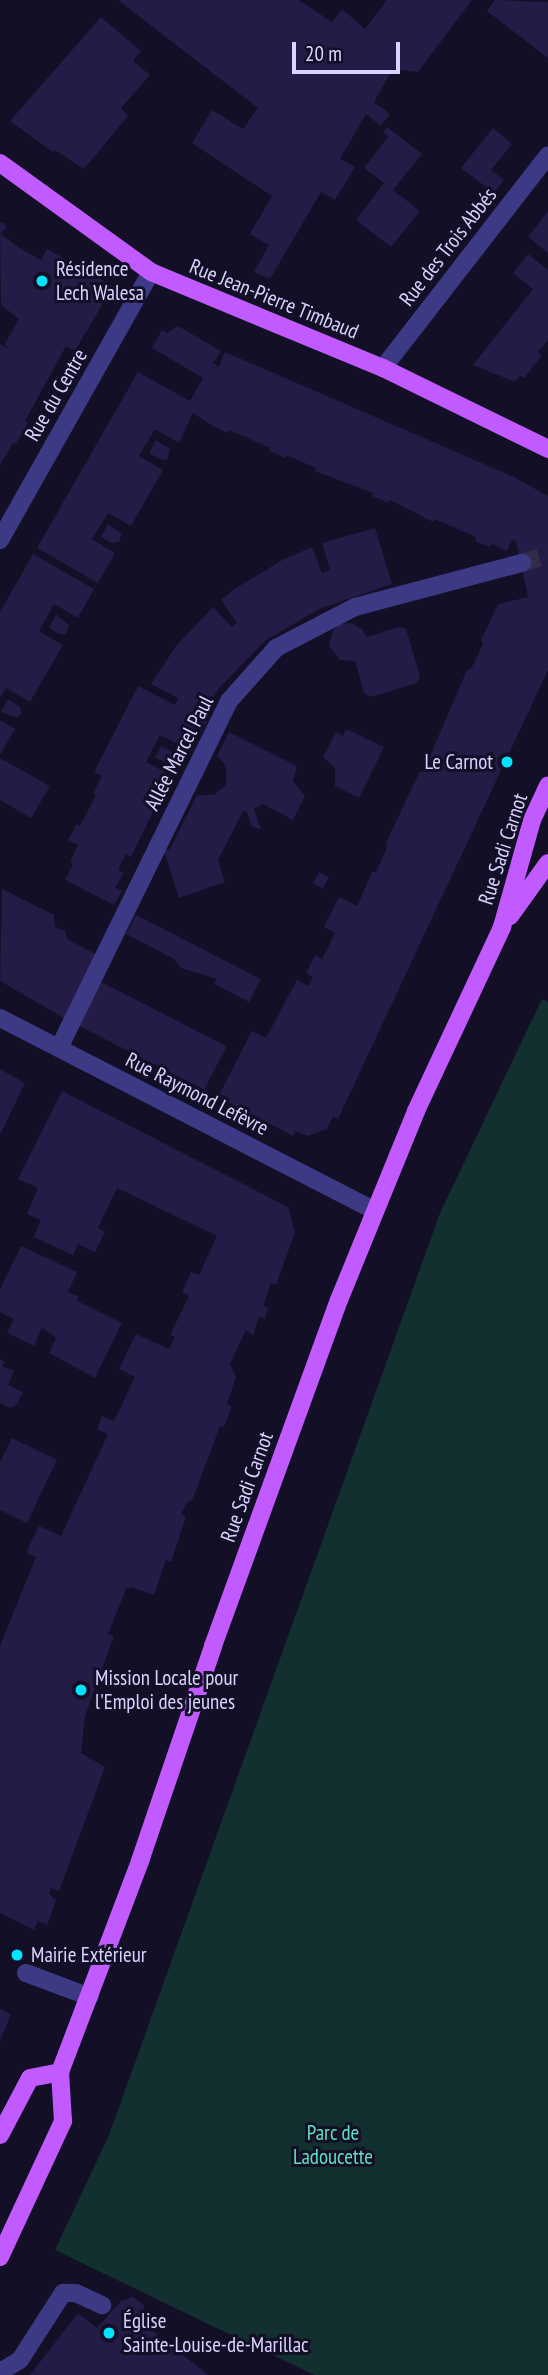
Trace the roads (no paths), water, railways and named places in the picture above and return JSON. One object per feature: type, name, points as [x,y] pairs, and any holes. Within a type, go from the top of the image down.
[{"type":"main road","name":"Rue Jean-Pierre Timbaud","points":[[0,163],[151,272],[383,368],[548,450]]},
{"type":"main road","name":"Rue Sadi Carnot","points":[[0,2257],[63,2121],[60,2072],[90,1997],[218,1633],[373,1210],[415,1111],[502,927],[532,820],[548,785]]},
{"type":"main road","name":"Rue Sadi Carnot","points":[[502,927],[548,863]]},
{"type":"main road","points":[[0,2135],[30,2078],[60,2072]]},
{"type":"street","name":"Rue des Trois Abbés","points":[[383,368],[548,155]]},
{"type":"street","name":"Rue du Centre","points":[[0,540],[151,272]]},
{"type":"street","name":"Allée Marcel Paul","points":[[59,1048],[229,701],[276,648],[355,607],[522,563]]},
{"type":"street","name":"Rue Raymond Lefèvre","points":[[0,1018],[373,1210]]},
{"type":"street","points":[[26,1973],[90,1997]]},
{"type":"street","points":[[0,2372],[20,2360],[64,2292],[76,2293],[102,2305]]},
{"type":"tunnel","points":[[522,563],[548,555]]},
{"type":"place","name":"Résidence Lech Walesa","points":[[42,281]]},
{"type":"place","name":"Le Carnot","points":[[507,762]]},
{"type":"place","name":"Mission Locale pour l'Emploi des jeunes","points":[[81,1690]]},
{"type":"place","name":"Mairie Extérieur","points":[[17,1955]]},
{"type":"place","name":"Église Sainte-Louise-de-Marillac","points":[[109,2333]]},
{"type":"park label","name":"Parc de Ladoucette","points":[[333,2145]]}]
